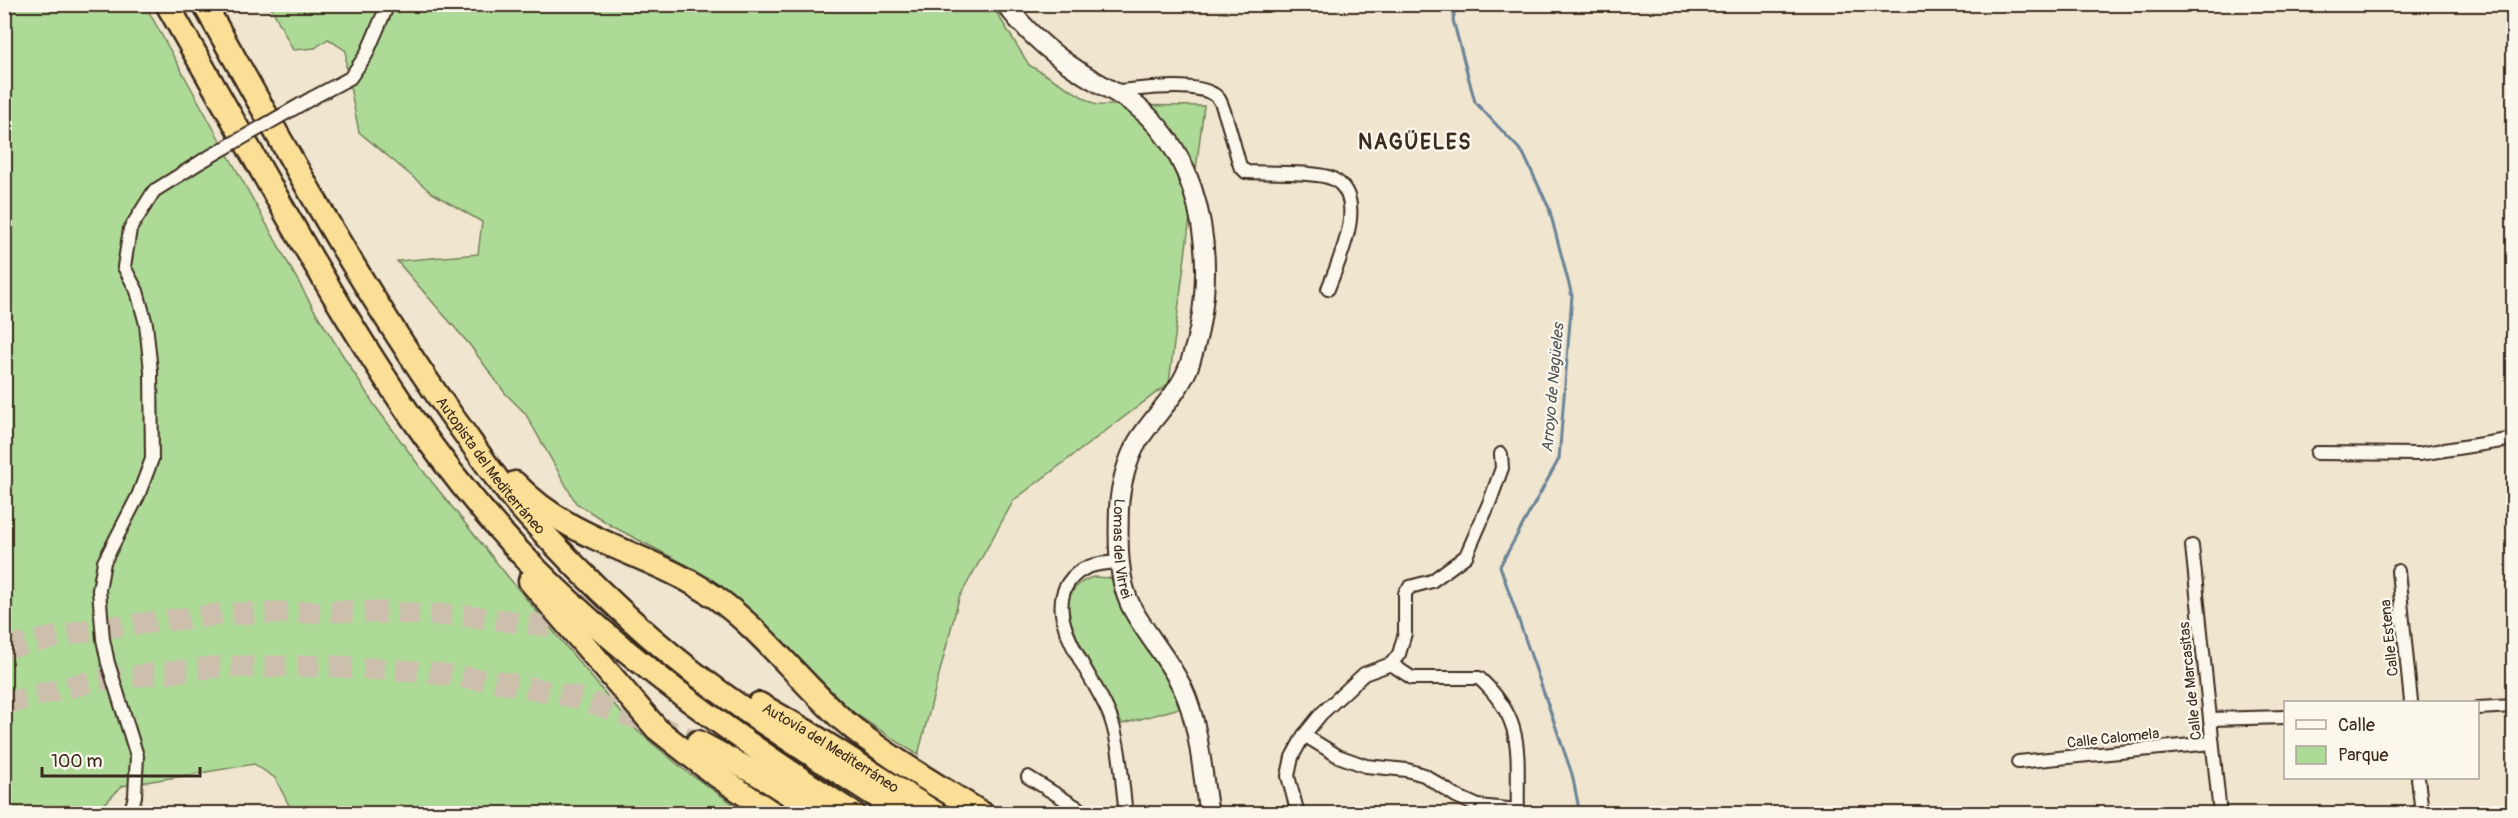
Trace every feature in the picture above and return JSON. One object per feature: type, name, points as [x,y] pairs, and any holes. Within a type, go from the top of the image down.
[{"type":"highway","name":"Autopista del Mediterráneo","points":[[167,4],[332,293],[373,360],[446,464],[490,518],[536,569],[613,641],[710,716],[854,813]]},
{"type":"highway","name":"Autopista del Mediterráneo","points":[[204,4],[366,285],[477,455],[526,514],[581,572],[653,638],[782,736],[903,813]]},
{"type":"highway","points":[[466,436],[485,451],[529,496],[574,529],[674,572],[718,600],[758,634],[851,726],[938,786],[983,813]]},
{"type":"highway","points":[[446,464],[457,492],[642,714],[684,752],[774,813]]},
{"type":"highway","name":"Autovía del Mediterráneo","points":[[719,688],[806,730],[937,813]]},
{"type":"highway","points":[[698,742],[759,775],[820,813]]},
{"type":"street","points":[[130,813],[135,796],[137,756],[108,663],[99,590],[104,562],[138,496],[152,459],[152,371],[146,324],[137,291],[124,267],[130,229],[154,191],[202,161],[350,78],[366,55],[388,4]]},
{"type":"street","name":"Lomas del Virrei","points":[[1005,4],[1037,41],[1074,69],[1133,104],[1154,122],[1174,146],[1191,180],[1201,221],[1204,282],[1199,338],[1185,377],[1137,442],[1124,479],[1119,507],[1120,562],[1132,608],[1184,690],[1192,714],[1209,813]]},
{"type":"street","points":[[1111,91],[1197,88],[1211,91],[1220,101],[1240,166],[1246,172],[1332,178],[1346,190],[1350,217],[1348,235],[1328,289]]},
{"type":"street","points":[[2317,453],[2419,454],[2514,439]]},
{"type":"street","points":[[1298,813],[1288,776],[1292,757],[1304,735],[1321,714],[1364,674],[1391,664],[1399,654],[1405,633],[1404,593],[1410,587],[1432,581],[1466,556],[1502,468],[1501,454]]},
{"type":"street","name":"Calle de Marcasitas","points":[[2192,546],[2220,813]]},
{"type":"street","points":[[1120,562],[1096,563],[1074,573],[1060,601],[1062,622],[1112,721],[1126,813]]},
{"type":"street","name":"Calle Estena","points":[[2398,571],[2411,701]]},
{"type":"street","points":[[1304,735],[1338,756],[1366,766],[1407,770],[1424,775],[1456,796],[1478,806],[1518,812],[1517,738],[1507,709],[1493,691],[1479,678],[1412,678],[1391,664]]},
{"type":"street","points":[[2479,708],[2511,705]]},
{"type":"street","points":[[2210,719],[2284,717]]},
{"type":"street","name":"Calle Calomela","points":[[2018,762],[2212,743]]},
{"type":"street","points":[[1028,777],[1088,813]]},
{"type":"street","points":[[2418,779],[2422,813]]},
{"type":"green space","points":[[5,5],[145,5],[313,308],[373,403],[420,467],[634,728],[687,772],[746,813],[293,813],[275,778],[254,764],[122,786],[96,813],[5,814]]},
{"type":"green space","points":[[270,5],[992,5],[1029,65],[1096,105],[1204,106],[1169,383],[1014,500],[959,598],[918,755],[852,712],[753,613],[696,570],[612,526],[576,503],[525,413],[505,393],[469,344],[397,261],[478,254],[482,222],[432,193],[359,132],[346,67],[346,51],[328,39],[315,48],[293,50]]},
{"type":"green space","points":[[1094,577],[1110,578],[1118,583],[1172,683],[1180,708],[1122,724],[1090,665],[1070,617],[1068,606],[1073,591],[1084,581]]},
{"type":"waterway","name":"Arroyo de Nagüeles","points":[[1456,4],[1453,20],[1475,102],[1523,153],[1549,208],[1572,296],[1559,459],[1500,566],[1572,774],[1580,814]]},
{"type":"tunnel","points":[[4,648],[94,629],[225,614],[351,611],[468,616],[558,627],[582,633]]},
{"type":"tunnel","points":[[622,644],[686,671]]},
{"type":"tunnel","points":[[4,704],[93,681],[215,667],[329,666],[424,672],[511,684],[578,698],[698,742]]},
{"type":"district","name":"NAGÜELES","points":[[1415,142]]}]
